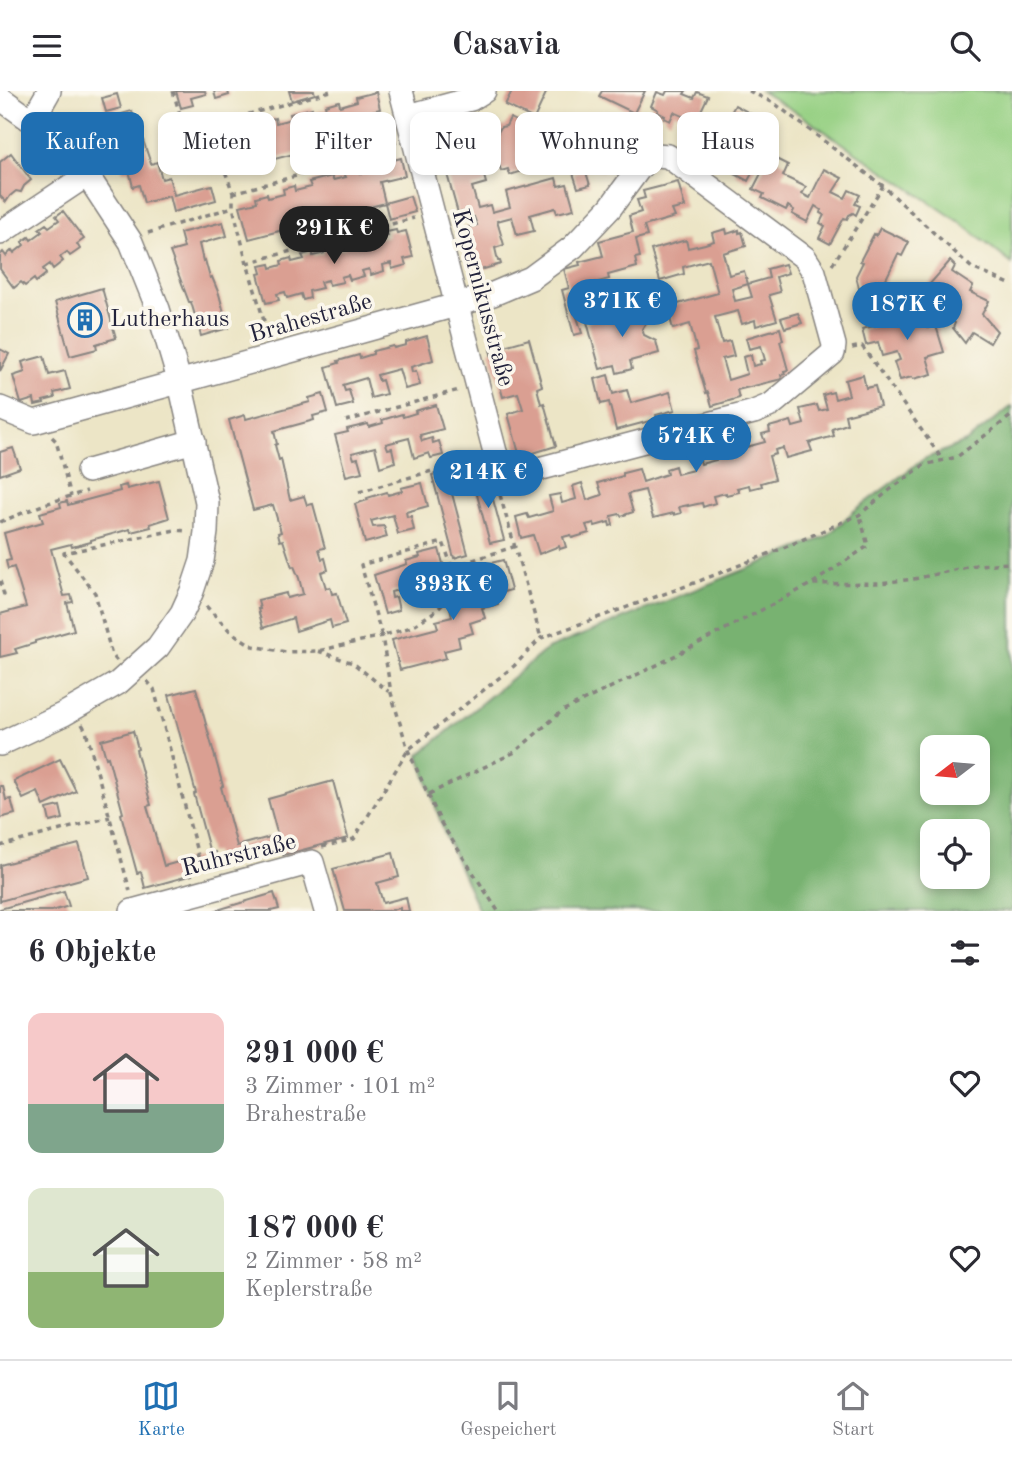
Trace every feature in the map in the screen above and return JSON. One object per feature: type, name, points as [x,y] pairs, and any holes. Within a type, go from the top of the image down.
[{"type":"street","points":[[37,112],[49,91]]},
{"type":"street","name":"Kopernikusstraße","points":[[401,91],[410,124]]},
{"type":"street","points":[[408,116],[471,99],[484,91]]},
{"type":"street","points":[[0,98],[21,113]]},
{"type":"street","name":"Brahestraße","points":[[0,408],[34,422],[275,357],[493,294],[531,278],[573,247],[610,208],[646,159],[656,155],[668,156],[805,258],[814,272]]},
{"type":"street","points":[[0,233],[87,175],[131,242],[158,309],[180,383],[207,502],[202,561],[192,591],[182,613],[158,647],[118,683],[74,709],[0,744]]},
{"type":"street","name":"Kopernikusstraße","points":[[423,175],[495,452],[505,477]]},
{"type":"street","points":[[505,477],[754,412],[771,405],[833,353],[834,345],[814,272]]},
{"type":"street","points":[[88,481],[194,441]]},
{"type":"street","name":"Ruhrstraße","points":[[134,911],[312,862],[326,911]]},
{"type":"path","points":[[173,91],[179,112]]},
{"type":"path","points":[[257,112],[331,91]]},
{"type":"path","points":[[749,91],[774,103],[883,186],[972,268],[1012,285]]},
{"type":"path","points":[[233,193],[410,144]]},
{"type":"path","points":[[226,175],[233,193],[233,207],[247,263],[275,357]]},
{"type":"path","points":[[814,272],[831,266],[883,186]]},
{"type":"path","points":[[131,242],[145,234],[233,207]]},
{"type":"path","points":[[247,263],[433,213]]},
{"type":"path","points":[[833,353],[862,346],[943,460]]},
{"type":"path","points":[[346,421],[478,385]]},
{"type":"path","points":[[312,862],[317,848],[354,839],[408,750],[514,666],[541,638],[689,585],[859,515],[924,465],[957,457],[1012,415]]},
{"type":"path","points":[[56,441],[71,496]]},
{"type":"path","points":[[359,492],[495,452]]},
{"type":"path","points":[[505,477],[499,489],[541,638]]},
{"type":"path","points":[[0,522],[71,496],[88,481]]},
{"type":"path","points":[[429,794],[515,752],[562,711],[659,664],[811,584],[868,546],[859,515]]},
{"type":"path","points":[[206,532],[175,530],[64,553],[95,593],[112,655],[154,689],[208,890]]},
{"type":"path","points":[[192,591],[231,632],[253,646],[286,652],[318,650],[382,636],[411,627],[437,610],[456,591],[452,567],[443,542],[361,565],[382,636],[391,693],[408,750],[441,824],[498,911]]},
{"type":"path","points":[[452,567],[516,546]]},
{"type":"path","points":[[811,584],[878,583],[914,579],[976,565],[1012,562]]},
{"type":"path","points":[[0,581],[4,595],[0,596]]},
{"type":"path","points":[[318,650],[353,663],[391,693]]},
{"type":"path","points":[[74,709],[86,731],[134,911]]},
{"type":"path","points":[[0,846],[110,817]]},
{"type":"green space","points":[[761,91],[1012,91],[1012,264],[961,223]]},
{"type":"green space","points":[[1012,406],[1012,911],[479,911],[445,835],[419,755],[547,649],[826,537],[854,511],[924,459],[966,442]]},
{"type":"building","points":[[176,91],[205,91],[206,94],[191,98],[193,105],[181,108]]},
{"type":"building","points":[[214,91],[228,91],[229,95],[216,99]]},
{"type":"building","points":[[289,91],[314,91],[315,94],[292,101]]},
{"type":"building","points":[[512,91],[547,91],[537,112],[520,112],[505,105]]},
{"type":"building","points":[[602,91],[645,91],[634,112],[599,96]]},
{"type":"building","points":[[667,91],[686,91],[684,94],[694,98],[697,92],[708,96],[700,112],[674,112],[670,121],[664,118],[663,112],[657,112],[658,110],[651,106],[657,92],[665,95]]},
{"type":"building","points":[[376,92],[380,109],[368,112],[316,112],[326,109],[325,105],[339,101],[340,106],[357,101],[356,97]]},
{"type":"building","points":[[117,94],[121,108],[106,112],[102,98]]},
{"type":"building","points":[[735,105],[748,112],[731,112]]},
{"type":"building","points":[[312,108],[313,112],[297,112]]},
{"type":"building","points":[[510,118],[515,120],[515,173],[510,175],[508,169],[501,171],[501,127],[506,126]]},
{"type":"building","points":[[290,119],[290,155],[276,159],[276,123]]},
{"type":"building","points":[[144,143],[151,164],[157,162],[158,175],[162,179],[169,177],[174,195],[212,185],[216,200],[173,212],[169,196],[144,203],[139,185],[133,187],[130,175],[144,175]]},
{"type":"building","points":[[11,153],[21,166],[21,175],[27,175],[31,180],[21,192],[16,191],[6,202],[0,196],[0,162]]},
{"type":"building","points":[[401,158],[405,176],[380,182],[385,203],[249,239],[240,206],[257,202],[256,197],[267,194],[268,198],[284,194],[283,189],[294,186],[295,191],[311,187],[309,182],[332,176],[333,180],[346,177],[345,175],[396,175],[396,159]]},
{"type":"building","points":[[779,160],[788,165],[783,176],[806,187],[802,194],[810,198],[824,169],[842,178],[833,192],[845,198],[849,190],[860,195],[855,204],[860,206],[856,215],[853,213],[847,219],[844,218],[830,244],[819,238],[825,226],[820,223],[824,215],[820,213],[821,210],[815,206],[807,222],[792,214],[794,210],[788,206],[786,210],[762,198],[764,194],[753,189],[760,175],[779,175]]},
{"type":"building","points":[[447,175],[484,175],[486,183],[472,187],[478,208],[490,205],[492,212],[510,207],[506,192],[556,178],[558,186],[567,184],[574,209],[557,213],[555,208],[530,215],[534,231],[517,235],[512,217],[497,221],[504,245],[495,248],[501,264],[477,271],[473,268],[462,229],[477,225],[474,217],[466,219],[464,212],[458,213]]},
{"type":"building","points":[[574,175],[587,175],[590,185],[578,188]]},
{"type":"building","points":[[737,175],[751,175],[748,181]]},
{"type":"building","points":[[678,182],[685,207],[672,210],[675,217],[644,226],[647,236],[636,239],[640,257],[635,258],[637,267],[608,275],[609,279],[587,285],[594,312],[577,317],[582,333],[574,335],[562,290],[569,288],[564,269],[603,256],[599,241],[633,232],[629,216],[641,212],[637,200],[645,198],[643,191]]},
{"type":"building","points":[[410,196],[415,212],[389,219],[385,203]]},
{"type":"building","points":[[63,211],[84,239],[77,244],[80,249],[70,256],[67,252],[60,257],[63,261],[53,269],[50,264],[43,269],[46,274],[36,282],[34,279],[25,286],[21,282],[14,288],[0,269],[0,255],[3,252],[6,256],[12,250],[14,253],[24,245],[22,242],[29,237],[31,240],[42,232],[39,229],[46,224],[49,227],[59,220],[56,216]]},
{"type":"building","points":[[223,222],[227,236],[199,244],[203,261],[205,260],[210,278],[212,277],[219,294],[228,328],[201,336],[191,302],[170,252],[184,248],[180,233]]},
{"type":"building","points":[[880,228],[909,242],[902,256],[898,254],[884,283],[860,292],[856,276],[863,262],[860,261]]},
{"type":"building","points":[[726,229],[727,234],[739,230],[739,233],[742,232],[746,246],[723,253],[729,275],[744,271],[748,284],[769,278],[767,269],[785,264],[788,273],[776,277],[780,292],[769,295],[777,320],[756,326],[755,320],[742,324],[738,311],[715,317],[722,343],[730,341],[734,356],[722,359],[728,380],[747,374],[743,357],[751,355],[753,366],[765,360],[761,346],[749,349],[746,338],[780,328],[783,340],[780,341],[788,370],[781,375],[782,379],[737,390],[739,398],[712,406],[694,351],[697,350],[690,324],[673,329],[667,307],[718,293],[709,260],[683,267],[684,274],[660,281],[651,250],[686,240],[688,248],[705,244],[714,241],[712,233]],"holes":[[[748,284],[752,297],[735,301],[732,289]]]},
{"type":"building","points":[[396,230],[397,233],[406,231],[413,257],[404,259],[406,265],[392,269],[391,263],[383,265],[384,271],[371,275],[369,269],[362,271],[364,276],[350,280],[348,275],[341,277],[343,282],[329,285],[328,280],[320,282],[322,288],[309,291],[310,298],[303,300],[301,294],[287,298],[285,292],[277,294],[279,300],[266,303],[258,274],[262,273],[260,266],[270,264],[271,268],[282,265],[281,261],[291,258],[292,262],[304,259],[302,255],[313,252],[313,256],[321,254],[324,249],[333,247],[334,251],[345,248],[344,244],[354,242],[355,245],[366,242],[365,238],[375,235],[376,239],[388,236],[387,232]]},
{"type":"building","points":[[950,261],[955,266],[952,272],[973,286],[970,292],[989,301],[982,314],[997,331],[990,343],[972,332],[965,343],[953,328],[955,323],[948,319],[951,311],[928,286]]},
{"type":"building","name":"Lutherhaus","points":[[102,288],[116,338],[96,344],[97,349],[70,356],[55,302]]},
{"type":"building","points":[[646,306],[649,318],[642,329],[644,335],[656,341],[659,353],[630,361],[632,369],[617,373],[615,365],[600,369],[587,322]]},
{"type":"building","points":[[923,308],[928,328],[936,326],[944,352],[927,357],[932,374],[900,380],[894,362],[900,360],[897,352],[882,356],[878,342],[866,345],[862,329],[874,326],[873,322]]},
{"type":"building","points":[[798,313],[802,323],[785,328],[781,318]]},
{"type":"building","points":[[427,336],[433,360],[411,367],[412,372],[416,371],[420,385],[405,389],[399,369],[377,375],[379,381],[382,380],[386,394],[371,398],[366,378],[343,385],[345,391],[349,390],[353,404],[337,408],[326,367],[359,355],[360,358],[373,354],[373,351],[406,345],[406,342]]},
{"type":"building","points":[[529,339],[542,386],[537,388],[541,404],[544,403],[556,446],[520,457],[508,414],[523,409],[518,393],[503,397],[490,350]]},
{"type":"building","points":[[0,349],[9,354],[0,371]]},
{"type":"building","points":[[44,356],[49,375],[65,371],[70,389],[54,393],[55,398],[43,401],[44,403],[35,405],[34,399],[21,403],[13,376],[25,372],[22,362]]},
{"type":"building","points":[[608,375],[613,394],[627,390],[631,403],[670,392],[675,410],[656,415],[657,419],[616,430],[609,402],[601,404],[595,379]]},
{"type":"building","points":[[863,375],[866,388],[875,386],[880,406],[845,415],[847,424],[832,429],[834,436],[809,443],[812,451],[786,458],[783,448],[775,450],[776,454],[769,456],[775,479],[761,483],[762,486],[737,488],[739,492],[713,496],[715,503],[703,507],[702,503],[679,507],[681,513],[653,518],[645,490],[628,494],[633,512],[611,516],[613,525],[610,526],[609,522],[595,526],[594,523],[586,525],[589,533],[572,538],[571,535],[563,537],[566,547],[560,549],[559,546],[539,554],[533,535],[521,538],[516,517],[527,514],[529,518],[553,511],[549,496],[560,494],[562,503],[576,499],[573,486],[582,483],[587,500],[602,495],[598,483],[623,476],[623,473],[639,469],[643,482],[667,474],[666,469],[675,466],[677,474],[693,470],[689,456],[698,454],[701,464],[716,460],[714,451],[723,449],[724,456],[765,442],[762,434],[770,432],[769,427],[791,421],[793,427],[804,424],[800,409],[817,405],[819,411],[827,409],[823,395],[833,392],[835,399],[849,395],[845,380]]},
{"type":"building","points":[[323,394],[328,412],[313,416],[314,420],[274,431],[275,445],[279,460],[281,459],[290,500],[304,496],[307,505],[313,504],[325,548],[319,549],[328,570],[321,572],[326,588],[330,587],[332,594],[337,593],[346,624],[332,628],[330,620],[296,631],[293,618],[263,628],[258,600],[286,593],[287,598],[303,594],[283,540],[280,541],[278,533],[281,532],[273,505],[253,510],[229,420],[245,415],[246,419],[310,402],[309,398]]},
{"type":"building","points":[[436,405],[443,429],[420,435],[422,441],[432,438],[433,443],[439,441],[443,455],[431,458],[429,453],[414,458],[409,438],[386,444],[388,449],[392,448],[395,462],[380,467],[375,447],[352,453],[354,459],[358,458],[362,472],[346,476],[335,435],[348,432],[347,429],[368,424],[369,427],[383,423],[382,420],[402,414],[403,417]]},
{"type":"building","points":[[13,448],[20,468],[0,475],[0,452]]},
{"type":"building","points":[[446,471],[468,554],[454,558],[432,475]]},
{"type":"building","points":[[487,477],[504,540],[490,543],[473,480]]},
{"type":"building","points":[[159,481],[169,518],[150,524],[151,527],[131,532],[130,529],[72,547],[71,544],[51,549],[64,596],[71,595],[73,602],[67,603],[74,630],[35,641],[15,649],[17,653],[0,657],[0,614],[26,607],[14,567],[8,569],[6,561],[11,560],[4,533],[43,522],[40,513],[61,507],[60,503],[67,501],[68,505],[120,491],[119,487],[126,485],[127,489]]},
{"type":"building","points":[[422,483],[428,506],[406,512],[407,517],[411,516],[414,530],[398,534],[393,515],[371,521],[373,527],[384,526],[387,537],[365,543],[355,504],[368,500],[367,498],[387,492],[388,495],[402,491],[401,488]]},
{"type":"building","points":[[439,549],[445,571],[423,577],[425,584],[429,583],[432,595],[417,599],[413,586],[391,592],[392,598],[396,597],[399,610],[385,614],[374,575],[407,564],[406,561],[420,557],[419,554]]},
{"type":"building","points":[[503,560],[511,590],[495,594],[498,604],[482,608],[485,618],[470,623],[473,633],[458,637],[460,647],[444,651],[446,658],[400,670],[392,640],[438,628],[436,621],[452,617],[450,607],[465,603],[462,593],[477,589],[475,579],[490,575],[487,564]]},
{"type":"building","points":[[196,688],[237,846],[270,837],[274,853],[219,868],[215,852],[210,853],[169,695]]},
{"type":"building","points":[[133,731],[151,805],[147,806],[164,866],[196,857],[200,871],[145,888],[141,872],[137,873],[108,757],[106,758],[101,740]]},
{"type":"building","points":[[60,759],[76,791],[44,806],[38,792],[23,799],[14,781]]},
{"type":"building","points":[[333,781],[348,838],[283,855],[268,799]]},
{"type":"building","points":[[0,786],[3,786],[6,800],[11,799],[15,814],[0,818]]},
{"type":"building","points":[[60,806],[63,819],[50,822],[47,809]]},
{"type":"building","points":[[79,844],[88,877],[0,901],[0,865]]},
{"type":"building","points":[[393,853],[399,877],[377,883],[383,903],[406,897],[409,911],[400,911],[400,908],[388,911],[345,911],[333,869]]},
{"type":"building","points":[[64,891],[69,906],[52,911],[0,911],[0,909]]},
{"type":"building","points":[[274,893],[279,909],[214,911]]},
{"type":"place","name":"Lutherhaus","points":[[85,320]]}]
